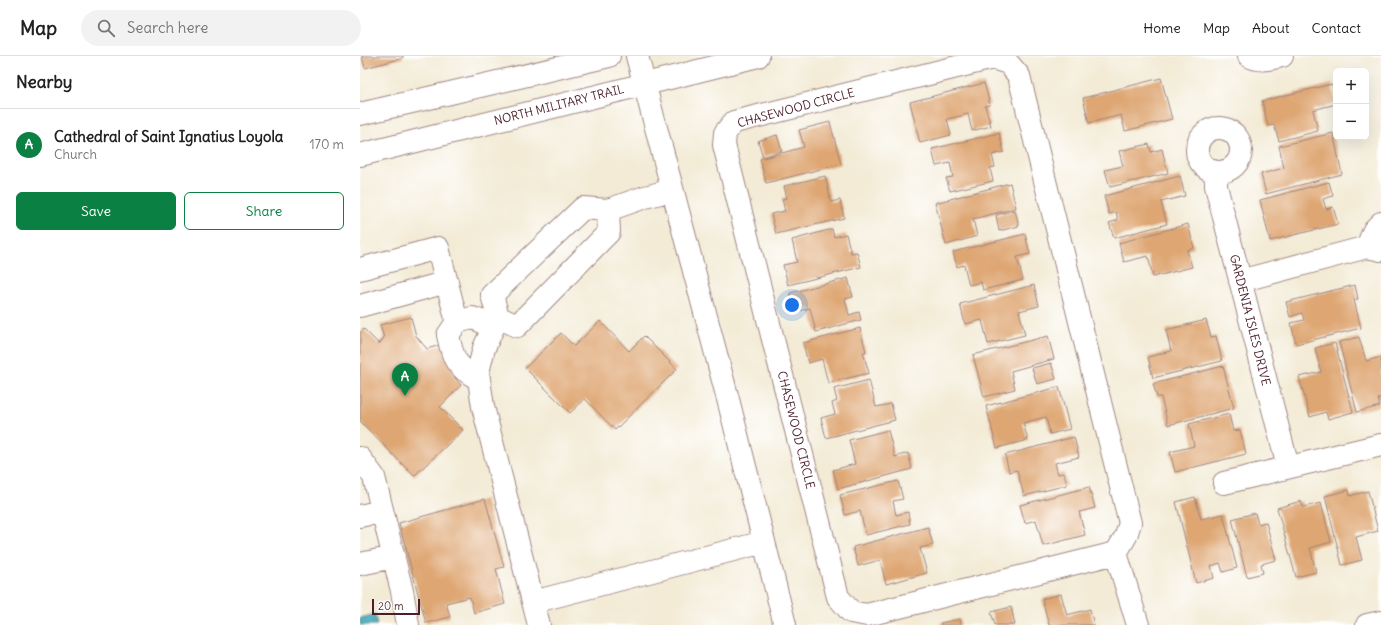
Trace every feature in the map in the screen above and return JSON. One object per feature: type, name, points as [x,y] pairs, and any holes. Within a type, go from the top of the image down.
[{"type":"street","points":[[360,114],[608,56]]},
{"type":"street","points":[[637,56],[729,403],[785,625]]},
{"type":"street","name":"NORTH MILITARY TRAIL","points":[[360,155],[758,56]]},
{"type":"street","points":[[1249,56],[1254,59],[1267,60],[1282,56]]},
{"type":"street","name":"CHASEWOOD CIRCLE","points":[[993,58],[1008,63],[1019,76],[1130,523],[1126,536],[1116,552],[867,615],[851,612],[838,597],[724,145],[725,132],[734,122],[993,58]]},
{"type":"street","name":"GARDENIA ISLES DRIVE","points":[[1216,172],[1216,186],[1288,467]]},
{"type":"street","points":[[539,625],[483,407],[478,372],[484,348],[495,323],[492,295],[583,208],[608,210],[645,196],[672,190]]},
{"type":"street","points":[[479,379],[465,372],[457,363],[452,354],[448,335],[457,322],[472,318],[481,321],[517,326],[609,232],[608,210]]},
{"type":"street","points":[[1240,281],[1374,249],[1374,230],[1381,223]]},
{"type":"street","points":[[360,269],[438,248],[457,322]]},
{"type":"street","points":[[360,306],[447,282]]},
{"type":"street","points":[[1224,484],[1381,445]]},
{"type":"street","points":[[360,458],[374,477],[402,591],[408,625]]},
{"type":"street","points":[[360,516],[382,511]]},
{"type":"street","points":[[533,602],[764,542]]},
{"type":"street","points":[[1116,552],[1138,625]]},
{"type":"street","points":[[360,564],[394,557]]},
{"type":"street","points":[[1368,625],[1381,622]]},
{"type":"water","points":[[375,614],[377,625],[360,625],[360,618]]},
{"type":"building","points":[[362,56],[403,56],[403,58],[365,68]]},
{"type":"building","points":[[1161,78],[1172,119],[1125,131],[1121,115],[1089,123],[1083,98]]},
{"type":"building","points":[[984,83],[990,105],[985,106],[991,126],[972,131],[968,114],[947,119],[951,135],[920,143],[910,102]]},
{"type":"building","points":[[1332,84],[1333,105],[1313,110],[1318,131],[1279,141],[1274,125],[1268,126],[1262,101]]},
{"type":"building","points":[[830,122],[841,164],[766,183],[760,159],[804,147],[799,130]]},
{"type":"building","points":[[999,133],[1004,152],[992,155],[995,167],[990,168],[993,181],[950,191],[946,178],[953,177],[950,163],[936,166],[932,149]]},
{"type":"building","points":[[1333,133],[1333,140],[1335,140],[1342,174],[1266,194],[1261,174],[1284,168],[1279,146]]},
{"type":"building","points":[[777,135],[782,151],[763,157],[758,141]]},
{"type":"building","points":[[1149,144],[1151,152],[1162,149],[1168,173],[1110,187],[1105,170],[1123,166],[1119,151]]},
{"type":"building","points":[[825,176],[831,202],[840,200],[844,218],[776,234],[771,214],[785,211],[782,199],[787,198],[784,186]]},
{"type":"building","points":[[1180,176],[1185,196],[1161,202],[1167,224],[1114,238],[1109,223],[1118,220],[1116,212],[1109,214],[1104,196]]},
{"type":"building","points":[[1329,182],[1333,196],[1323,199],[1326,209],[1333,207],[1338,224],[1270,241],[1260,200]]},
{"type":"building","points":[[1010,183],[1016,208],[973,219],[977,236],[946,245],[935,203]]},
{"type":"building","points":[[1015,210],[1019,226],[999,231],[996,215]]},
{"type":"building","points":[[1188,224],[1194,248],[1187,250],[1192,267],[1153,277],[1148,256],[1124,262],[1119,243]]},
{"type":"building","points":[[832,229],[834,237],[846,234],[851,253],[857,252],[861,267],[788,285],[783,265],[797,262],[792,240]]},
{"type":"building","points":[[1025,234],[1030,254],[1017,257],[1023,280],[983,290],[981,282],[969,285],[964,265],[957,267],[953,252]]},
{"type":"building","points":[[848,278],[853,297],[845,299],[849,315],[859,312],[861,320],[816,332],[810,308],[795,312],[790,293]]},
{"type":"building","points":[[1034,285],[1039,306],[1019,311],[1025,335],[988,344],[982,320],[965,324],[960,304]]},
{"type":"building","points":[[1355,285],[1358,299],[1354,300],[1361,328],[1296,344],[1291,323],[1304,320],[1302,313],[1290,317],[1286,302]]},
{"type":"building","points":[[411,317],[416,336],[427,349],[447,343],[455,378],[461,385],[440,407],[463,430],[414,476],[360,421],[360,333],[364,329],[379,344],[384,338],[380,325]]},
{"type":"building","points":[[1206,320],[1211,337],[1216,336],[1222,361],[1153,378],[1148,357],[1171,351],[1166,330]]},
{"type":"building","points":[[600,321],[629,351],[644,336],[677,369],[615,430],[585,399],[570,413],[525,368],[561,333],[574,346]]},
{"type":"building","points":[[860,328],[866,352],[863,352],[869,373],[828,383],[822,359],[808,363],[803,343]]},
{"type":"building","points":[[1048,336],[1054,359],[1011,371],[1015,389],[984,397],[973,355]]},
{"type":"building","points":[[1359,337],[1366,361],[1381,357],[1381,398],[1378,399],[1380,406],[1357,412],[1339,342]]},
{"type":"building","points":[[1335,343],[1353,412],[1328,419],[1326,412],[1310,417],[1299,377],[1321,372],[1315,348]]},
{"type":"building","points":[[1051,363],[1056,379],[1037,384],[1032,368]]},
{"type":"building","points":[[1223,366],[1234,408],[1168,425],[1161,397],[1157,397],[1153,384]]},
{"type":"building","points":[[869,380],[876,407],[891,404],[895,420],[826,438],[821,418],[835,414],[832,403],[837,401],[834,389]]},
{"type":"building","points":[[1059,387],[1070,429],[1050,434],[1046,417],[1023,423],[1028,440],[997,448],[986,406]]},
{"type":"building","points":[[1229,414],[1233,431],[1240,430],[1246,454],[1175,472],[1170,452],[1194,446],[1189,424]]},
{"type":"building","points":[[888,430],[895,457],[908,453],[912,469],[838,489],[833,470],[855,464],[849,440]]},
{"type":"building","points":[[1074,437],[1079,457],[1055,463],[1058,474],[1064,473],[1067,485],[1024,496],[1017,470],[1009,472],[1005,455]]},
{"type":"building","points":[[898,481],[903,499],[893,501],[896,515],[908,512],[910,524],[866,535],[860,511],[845,515],[840,495]]},
{"type":"building","points":[[1089,487],[1095,508],[1079,512],[1085,535],[1043,546],[1036,520],[1025,523],[1020,505]]},
{"type":"building","points":[[1349,490],[1350,496],[1368,491],[1378,531],[1356,537],[1362,560],[1342,565],[1325,496]]},
{"type":"building","points":[[1195,497],[1201,519],[1223,514],[1237,568],[1223,572],[1220,563],[1211,566],[1214,578],[1196,583],[1176,502]]},
{"type":"building","points":[[485,499],[504,567],[496,569],[505,604],[474,613],[470,597],[446,603],[450,617],[426,623],[399,523]]},
{"type":"building","points":[[1301,501],[1303,507],[1321,503],[1331,542],[1310,548],[1316,572],[1296,577],[1277,508]]},
{"type":"building","points":[[1255,513],[1258,524],[1266,522],[1276,560],[1261,564],[1263,573],[1247,577],[1232,519]]},
{"type":"building","points":[[928,527],[933,545],[920,548],[927,573],[886,584],[880,560],[858,566],[853,547]]},
{"type":"building","points":[[1061,594],[1067,615],[1090,609],[1094,625],[1049,625],[1042,599]]},
{"type":"building","points":[[1011,607],[1015,625],[995,625],[991,612]]},
{"type":"building","points":[[960,619],[961,625],[941,625],[940,623]]},
{"type":"place","name":"Cathedral of Saint Ignatius Loyola","points":[[405,396]]}]
